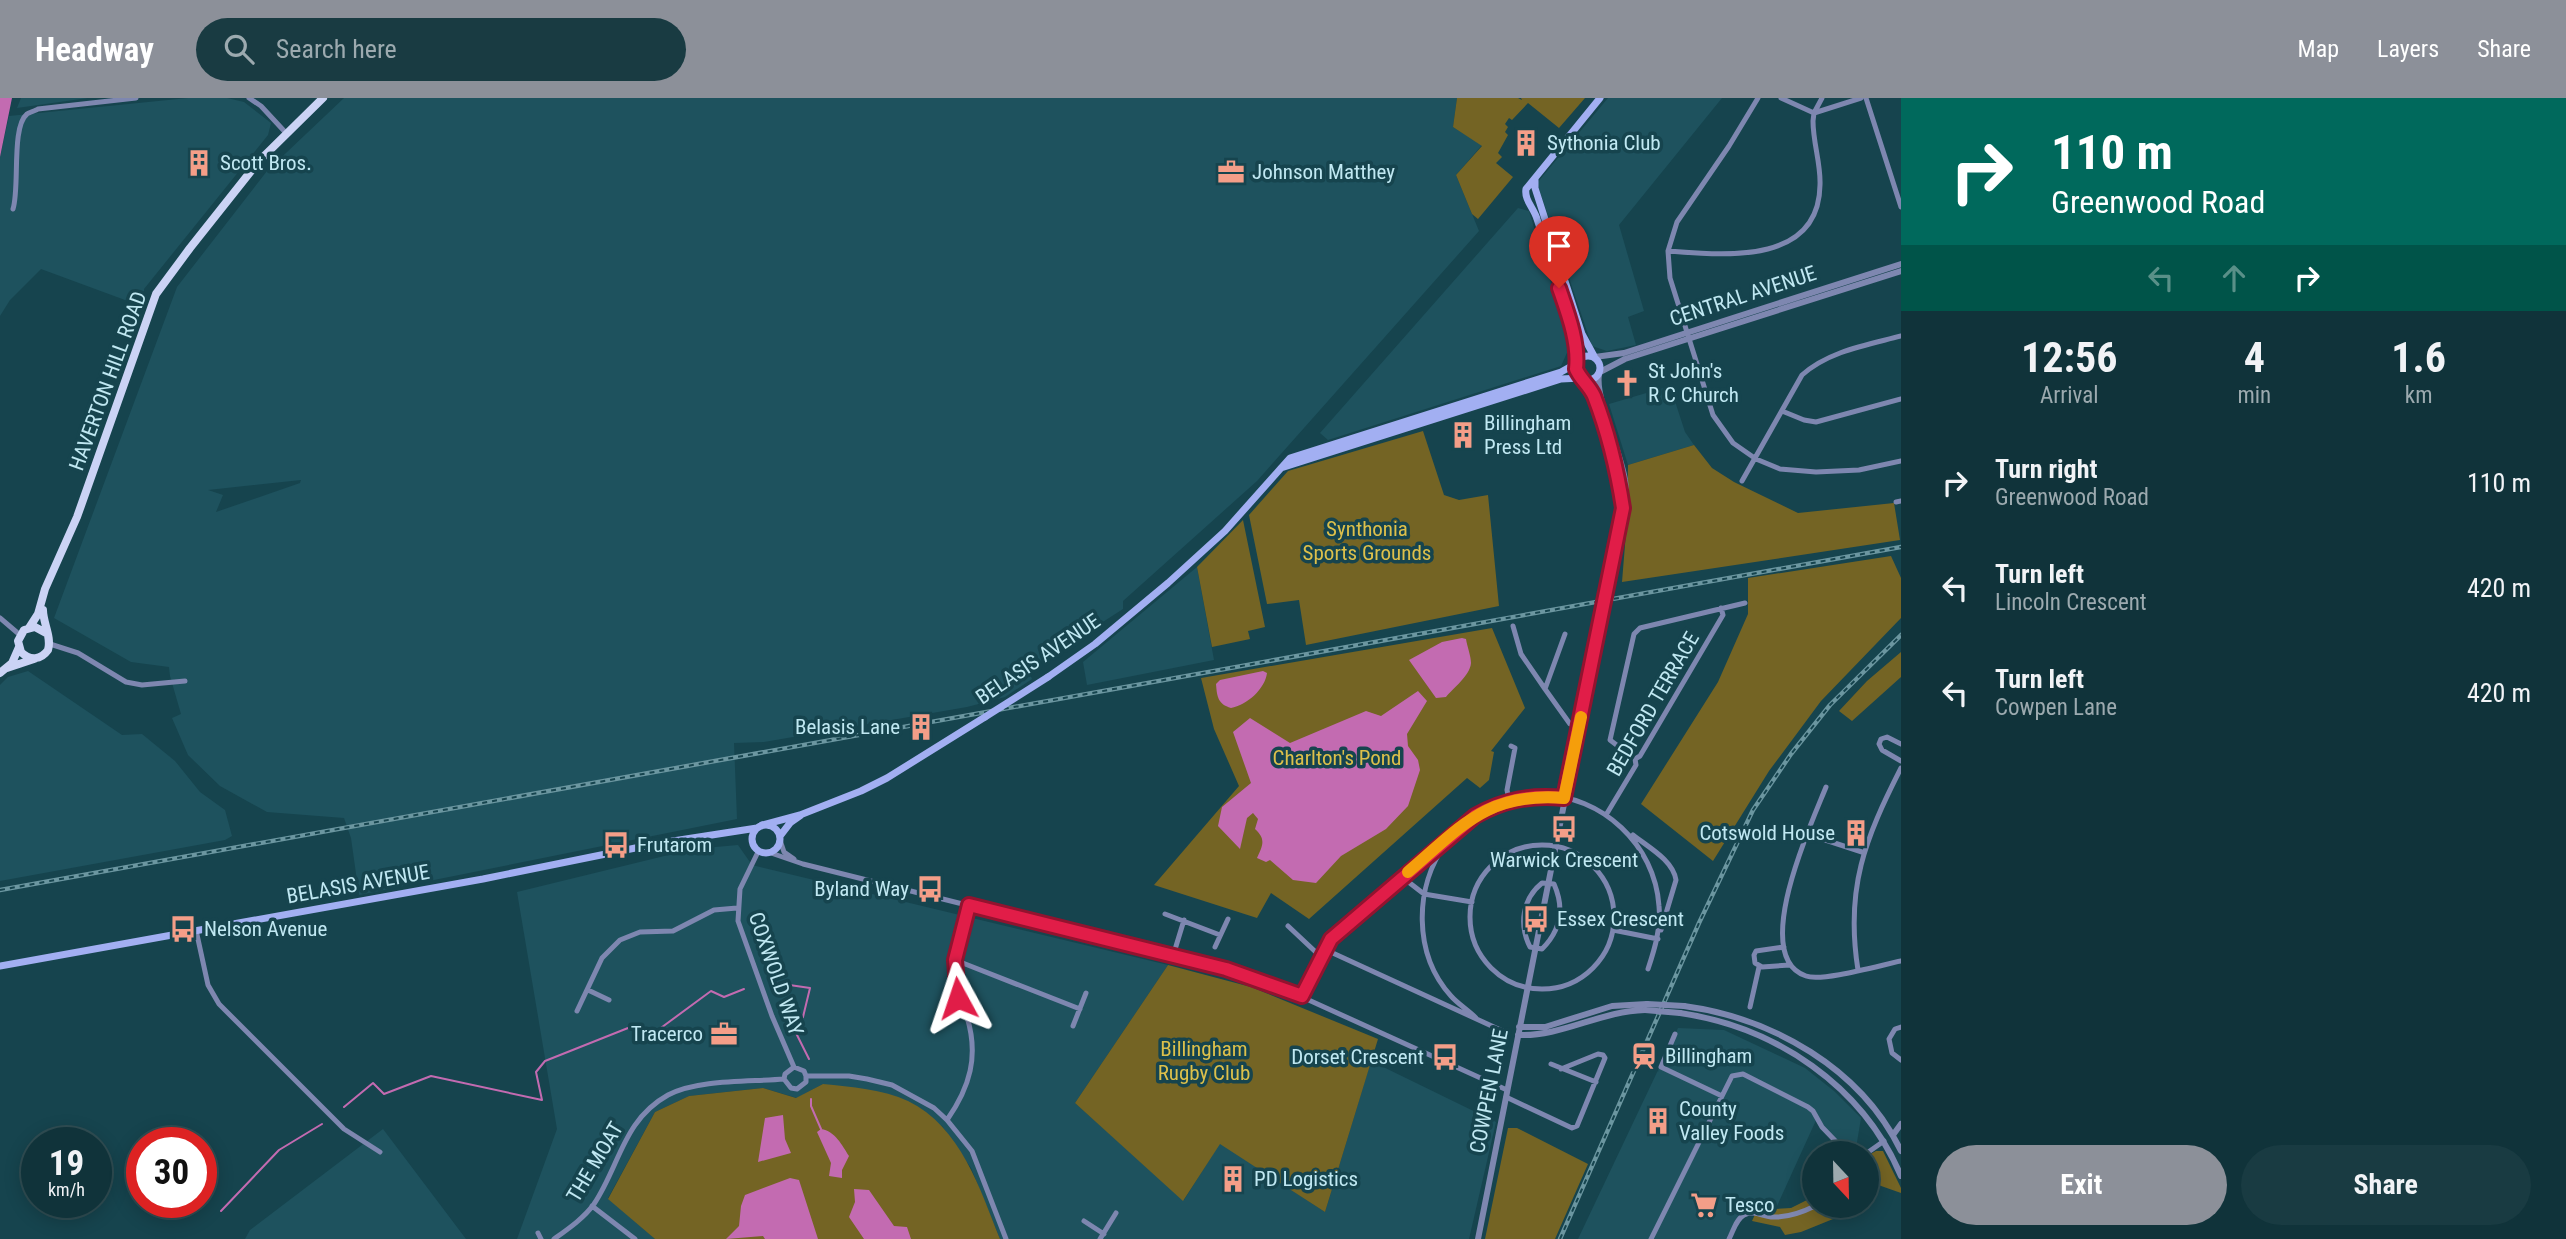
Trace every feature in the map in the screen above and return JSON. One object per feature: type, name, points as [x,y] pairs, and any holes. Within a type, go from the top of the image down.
[{"type":"main road","name":"HAVERTON HILL ROAD","points":[[20,635],[29,628],[38,614],[45,589],[77,517],[156,294],[259,161],[323,98]]},
{"type":"main road","points":[[1583,379],[1576,369],[1567,312],[1534,210],[1525,194],[1526,189],[1600,98]]},
{"type":"main road","points":[[1535,178],[1535,188],[1582,334],[1600,364],[1599,373]]},
{"type":"main road","name":"CENTRAL AVENUE","points":[[1280,469],[1561,372],[1586,355],[1595,357]]},
{"type":"main road","name":"CENTRAL AVENUE","points":[[1290,458],[1561,379],[1590,380],[1599,373]]},
{"type":"main road","name":"BELASIS AVENUE","points":[[0,966],[431,889],[617,850],[760,827],[846,798],[887,778],[1048,677],[1095,644],[1225,531],[1290,458]]},
{"type":"main road","name":"HAVERTON HILL ROAD","points":[[42,602],[50,644]]},
{"type":"main road","points":[[29,628],[35,627],[46,633]]},
{"type":"main road","points":[[2,671],[12,663],[19,648],[20,635]]},
{"type":"main road","points":[[2,671],[45,654],[50,644]]},
{"type":"main road","points":[[19,648],[24,656],[34,659]]},
{"type":"main road","name":"BELASIS AVENUE","points":[[780,838],[790,823],[800,815]]},
{"type":"main road","points":[[721,833],[743,836],[755,849],[771,853],[776,850],[780,838],[773,827],[760,827],[751,836],[755,849]]},
{"type":"street","points":[[13,209],[17,197],[19,135],[22,121],[28,114],[38,109],[136,98]]},
{"type":"street","points":[[249,98],[286,133]]},
{"type":"street","points":[[1758,98],[1729,146],[1681,214],[1668,251],[1670,278],[1713,415],[1733,443],[1756,459],[1780,469],[1816,472],[1859,470],[1901,461]]},
{"type":"street","points":[[1781,98],[1814,113],[1864,98],[1901,207]]},
{"type":"street","points":[[1668,251],[1739,255],[1770,249],[1786,243],[1800,233],[1811,220],[1819,199],[1821,184],[1813,136],[1814,113],[1822,98]]},
{"type":"street","name":"CENTRAL AVENUE","points":[[1595,357],[1605,358],[1688,335],[1901,264]]},
{"type":"street","name":"CENTRAL AVENUE","points":[[1835,288],[1901,271]]},
{"type":"street","name":"CENTRAL AVENUE","points":[[1599,373],[1625,359],[1688,335]]},
{"type":"street","points":[[1742,481],[1802,375],[1815,364],[1833,355],[1901,336]]},
{"type":"street","name":"COWPEN LANE","points":[[1478,1239],[1623,508],[1613,444],[1599,390],[1599,373]]},
{"type":"street","name":"COWPEN LANE","points":[[1583,379],[1594,396],[1613,444]]},
{"type":"street","points":[[1782,411],[1815,422],[1901,399]]},
{"type":"street","points":[[1635,759],[1610,740],[1634,634],[1640,628],[1745,603]]},
{"type":"street","name":"BEDFORD TERRACE","points":[[1606,815],[1636,765],[1635,759],[1640,757],[1723,615],[1721,608]]},
{"type":"street","points":[[0,618],[20,635]]},
{"type":"street","points":[[1513,626],[1521,654],[1570,724],[1579,727]]},
{"type":"street","points":[[1545,689],[1565,634]]},
{"type":"street","points":[[50,644],[78,653],[126,682],[142,685],[185,681]]},
{"type":"street","points":[[1901,744],[1887,737],[1881,739],[1879,744],[1882,750],[1901,761]]},
{"type":"street","points":[[1509,800],[1507,790],[1515,748],[1511,746]]},
{"type":"street","points":[[1858,970],[1854,912],[1862,852],[1901,768]]},
{"type":"street","points":[[1826,787],[1791,876],[1786,897],[1784,947],[1790,965],[1800,973],[1814,978],[1901,961]]},
{"type":"street","points":[[1302,996],[1331,939],[1452,835],[1475,816],[1509,800],[1543,795],[1591,806],[1670,864],[1676,880],[1648,969]]},
{"type":"street","points":[[1621,826],[1640,850],[1654,877],[1659,903],[1657,940]]},
{"type":"street","points":[[1807,834],[1862,852]]},
{"type":"street","points":[[1452,835],[1438,854],[1424,894],[1424,939],[1430,961],[1450,995],[1476,1018]]},
{"type":"street","points":[[780,838],[784,852],[796,861]]},
{"type":"street","points":[[1529,846],[1555,846],[1577,853],[1600,874],[1613,904],[1613,930],[1600,959],[1586,974],[1554,988],[1527,987],[1507,979],[1483,957],[1471,927],[1472,902],[1482,877],[1503,855],[1529,846]]},
{"type":"street","name":"COXWOLD WAY","points":[[755,849],[740,889],[737,908],[740,931],[794,1067]]},
{"type":"street","points":[[771,853],[1250,976],[1302,996],[1506,1093],[1572,1128],[1577,1126],[1605,1058],[1601,1054],[1561,1069]]},
{"type":"street","points":[[1402,877],[1424,894],[1472,902]]},
{"type":"street","points":[[1548,883],[1554,884],[1561,915],[1551,940],[1542,949],[1535,949],[1530,947],[1526,939],[1524,912],[1536,888],[1548,883]]},
{"type":"street","points":[[947,1120],[966,1089],[973,1057],[970,1027],[956,989],[955,960],[969,905]]},
{"type":"street","points":[[578,1011],[602,958],[613,945],[627,936],[648,931],[673,931],[714,910],[737,908]]},
{"type":"street","points":[[1165,914],[1220,935]]},
{"type":"street","points":[[1215,947],[1228,919]]},
{"type":"street","points":[[1173,956],[1184,920]]},
{"type":"street","points":[[1287,925],[1321,957]]},
{"type":"street","points":[[196,930],[208,985],[219,1004],[344,1129],[380,1152]]},
{"type":"street","points":[[1613,930],[1657,940]]},
{"type":"street","points":[[1759,967],[1755,963],[1756,951],[1784,947]]},
{"type":"street","points":[[1324,949],[1507,1033]]},
{"type":"street","points":[[955,960],[1080,1009]]},
{"type":"street","points":[[1759,967],[1790,965]]},
{"type":"street","points":[[1749,1006],[1759,967]]},
{"type":"street","points":[[588,990],[609,1000]]},
{"type":"street","points":[[1073,1026],[1086,993]]},
{"type":"street","points":[[1443,1003],[1450,995]]},
{"type":"street","points":[[1519,1027],[1545,1027],[1612,1006],[1731,1014],[1790,1040],[1822,1060],[1858,1091],[1893,1135],[1901,1151]]},
{"type":"street","points":[[1518,1035],[1545,1035],[1612,1013],[1646,1007]]},
{"type":"street","points":[[1682,1010],[1728,1023],[1786,1049],[1833,1082],[1866,1115],[1884,1141],[1901,1176]]},
{"type":"street","points":[[1901,1027],[1895,1029],[1889,1039],[1892,1053],[1901,1060]]},
{"type":"street","points":[[1675,1034],[1661,1067],[1722,1096]]},
{"type":"street","points":[[1786,1049],[1790,1040]]},
{"type":"street","points":[[1551,1065],[1596,1083]]},
{"type":"street","points":[[784,1079],[785,1074],[794,1067],[804,1071],[806,1076]]},
{"type":"street","points":[[1651,1239],[1732,1076],[1743,1074],[1808,1107],[1835,1141]]},
{"type":"street","name":"THE MOAT","points":[[554,1239],[592,1206],[607,1182],[627,1135],[647,1110],[670,1094],[698,1086],[784,1079],[791,1088],[797,1089],[806,1082],[806,1076],[849,1076],[892,1085],[923,1100],[947,1120],[972,1151],[1006,1239]]},
{"type":"street","points":[[1880,1144],[1893,1135],[1901,1124]]},
{"type":"street","points":[[1893,1135],[1901,1135]]},
{"type":"street","points":[[592,1206],[635,1239]]},
{"type":"street","points":[[1729,1239],[1739,1219],[1753,1213],[1784,1217],[1802,1212]]},
{"type":"street","points":[[1084,1220],[1102,1236],[1116,1213]]},
{"type":"shaded area","points":[[0,98],[12,98],[0,157]]},
{"type":"shaded area","points":[[21,98],[88,98],[17,108]]},
{"type":"shaded area","points":[[188,98],[227,98],[244,102],[271,123],[268,135],[144,289],[144,307],[41,269],[10,300],[0,316],[0,157],[9,116]]},
{"type":"shaded area","points":[[344,98],[1457,98],[1453,127],[1482,145],[1456,175],[1479,231],[1257,481],[1123,601],[1123,609],[1028,670],[1032,679],[1005,697],[967,707],[764,742],[734,743],[737,819],[359,895],[351,838],[344,818],[267,812],[220,786],[188,755],[172,718],[181,714],[169,667],[131,662],[54,618],[177,287],[267,171]],"holes":[[[301,480],[300,483],[216,512],[223,495],[208,490]]]},
{"type":"shaded area","points":[[1608,98],[1722,98],[1619,225],[1644,311],[1628,317],[1636,345],[1607,351],[1592,346],[1537,183]]},
{"type":"shaded area","points":[[1518,208],[1529,211],[1570,346],[1561,366],[1328,440],[1320,433]]},
{"type":"shaded area","points":[[1670,386],[1685,432],[1694,445],[1628,465],[1609,404]]},
{"type":"shaded area","points":[[1197,567],[1214,660],[1087,685],[1083,662]]},
{"type":"shaded area","name":"Charlton's Pond","points":[[1466,639],[1470,668],[1446,697],[1436,698],[1409,660],[1442,642]]},
{"type":"shaded area","points":[[28,671],[122,735],[142,734],[175,761],[200,792],[225,810],[232,836],[225,840],[0,881],[0,685],[8,677]]},
{"type":"shaded area","points":[[1263,671],[1267,673],[1266,679],[1249,700],[1231,708],[1221,702],[1216,684],[1220,680]]},
{"type":"shaded area","name":"Charlton's Pond","points":[[1418,691],[1427,701],[1407,734],[1408,746],[1418,760],[1420,770],[1408,806],[1386,829],[1341,856],[1316,883],[1293,880],[1270,860],[1266,862],[1257,858],[1262,842],[1255,829],[1258,819],[1253,813],[1247,818],[1240,849],[1218,826],[1222,807],[1251,783],[1233,732],[1250,718],[1290,743],[1366,711],[1381,716]]},
{"type":"shaded area","points":[[738,845],[752,865],[1168,965],[1075,1103],[1184,1200],[1220,1143],[1325,1212],[1371,1061],[1496,1122],[1469,1239],[1000,1239],[971,1168],[942,1126],[823,1084],[797,1098],[763,1088],[689,1096],[655,1112],[608,1198],[655,1239],[517,1239],[557,1129],[517,892],[693,849]]},
{"type":"shaded area","points":[[1678,1028],[1724,1030],[1805,1068],[1834,1091],[1861,1118],[1857,1141],[1839,1141],[1817,1118],[1807,1141],[1802,1141],[1802,1151],[1777,1206],[1740,1213],[1726,1239],[1578,1239]]},
{"type":"shaded area","points":[[783,1115],[785,1139],[791,1153],[758,1162],[765,1118]]},
{"type":"shaded area","points":[[383,1129],[466,1239],[245,1239],[250,1230]]},
{"type":"shaded area","points":[[821,1129],[834,1136],[849,1156],[842,1170],[842,1178],[829,1176],[831,1163],[817,1132]]},
{"type":"shaded area","points":[[790,1178],[799,1180],[818,1239],[765,1239],[763,1236],[726,1239],[739,1226],[745,1195]]},
{"type":"shaded area","points":[[854,1189],[869,1190],[894,1226],[907,1227],[911,1239],[864,1239],[849,1217],[855,1202]]},
{"type":"green space","points":[[1457,98],[1585,98],[1559,128],[1528,103],[1512,120],[1509,118],[1505,124],[1508,127],[1505,132],[1508,135],[1498,153],[1502,157],[1496,163],[1513,177],[1478,219],[1472,214],[1456,175],[1482,146],[1453,127]]},
{"type":"green space","name":"Synthonia Sports Grounds","points":[[1423,431],[1444,495],[1459,500],[1488,495],[1499,606],[1306,645],[1299,600],[1267,604],[1249,515],[1288,471]]},
{"type":"green space","points":[[1694,445],[1712,468],[1734,482],[1798,513],[1894,503],[1900,540],[1622,582],[1628,465]]},
{"type":"green space","points":[[1243,520],[1265,627],[1248,631],[1250,639],[1212,647],[1197,567]]},
{"type":"green space","points":[[1891,556],[1901,578],[1901,618],[1821,701],[1769,771],[1713,861],[1641,804],[1718,682],[1748,614],[1748,578]]},
{"type":"green space","name":"Charlton's Pond","points":[[1492,628],[1525,708],[1491,751],[1494,752],[1489,780],[1480,788],[1467,778],[1309,919],[1271,893],[1257,918],[1154,885],[1239,786],[1214,729],[1201,678]]},
{"type":"green space","points":[[1901,652],[1901,677],[1852,721],[1839,711],[1867,681]]},
{"type":"green space","name":"Billingham Rugby Club","points":[[1168,965],[1251,987],[1378,1039],[1325,1212],[1220,1144],[1183,1201],[1075,1103]]},
{"type":"green space","points":[[823,1084],[867,1089],[908,1101],[942,1126],[976,1180],[1000,1239],[655,1239],[608,1199],[655,1112],[689,1096],[763,1088],[796,1098]]},
{"type":"green space","points":[[1508,1128],[1517,1128],[1588,1164],[1555,1239],[1485,1239]]},
{"type":"green space","points":[[1880,1151],[1883,1151],[1901,1193],[1880,1186]]},
{"type":"green space","points":[[1802,1202],[1802,1218],[1836,1218],[1801,1232],[1785,1235],[1780,1227],[1752,1221],[1757,1210],[1791,1208]]},
{"type":"waterway","points":[[769,982],[810,988],[803,1017],[793,1027],[809,1059]]},
{"type":"waterway","points":[[344,1107],[373,1083],[384,1094],[431,1076],[542,1100],[536,1072],[545,1061],[628,1028],[654,1033],[711,991],[724,997],[744,989]]},
{"type":"waterway","points":[[811,1099],[811,1106],[821,1129]]},
{"type":"waterway","points":[[221,1211],[279,1150],[322,1124]]},
{"type":"railway","points":[[0,890],[1901,547]]},
{"type":"railway","points":[[1560,1239],[1699,923],[1753,810],[1791,754],[1830,705],[1901,635]]},
{"type":"slow traffic","points":[[1408,872],[1475,816],[1493,806],[1509,800],[1543,795],[1564,798],[1581,717]]},
{"type":"place","name":"Sythonia Club","points":[[1526,143]]},
{"type":"place","name":"Scott Bros.","points":[[199,163]]},
{"type":"place","name":"Johnson Matthey","points":[[1231,172]]},
{"type":"place","name":"St John's R C Church","points":[[1627,383]]},
{"type":"place","name":"Billingham Press Ltd","points":[[1463,435]]},
{"type":"place","name":"Belasis Lane","points":[[921,727]]},
{"type":"place","name":"Warwick Crescent","points":[[1564,829]]},
{"type":"place","name":"Cotswold House","points":[[1856,833]]},
{"type":"place","name":"Frutarom","points":[[616,845]]},
{"type":"place","name":"Byland Way","points":[[930,889]]},
{"type":"place","name":"Essex Crescent","points":[[1536,919]]},
{"type":"place","name":"Nelson Avenue","points":[[183,929]]},
{"type":"place","name":"Tracerco","points":[[724,1034]]},
{"type":"place","name":"Billingham","points":[[1644,1056]]},
{"type":"place","name":"Dorset Crescent","points":[[1445,1057]]},
{"type":"place","name":"County Valley Foods","points":[[1658,1121]]},
{"type":"place","name":"PD Logistics","points":[[1233,1179]]},
{"type":"place","name":"Tesco","points":[[1704,1205]]},
{"type":"route","points":[[958,998],[955,960],[969,905],[1226,969],[1302,996],[1331,939],[1475,816],[1509,800],[1543,795],[1564,798],[1623,508],[1616,464],[1603,421],[1590,388],[1577,374],[1576,348],[1559,288]]}]
